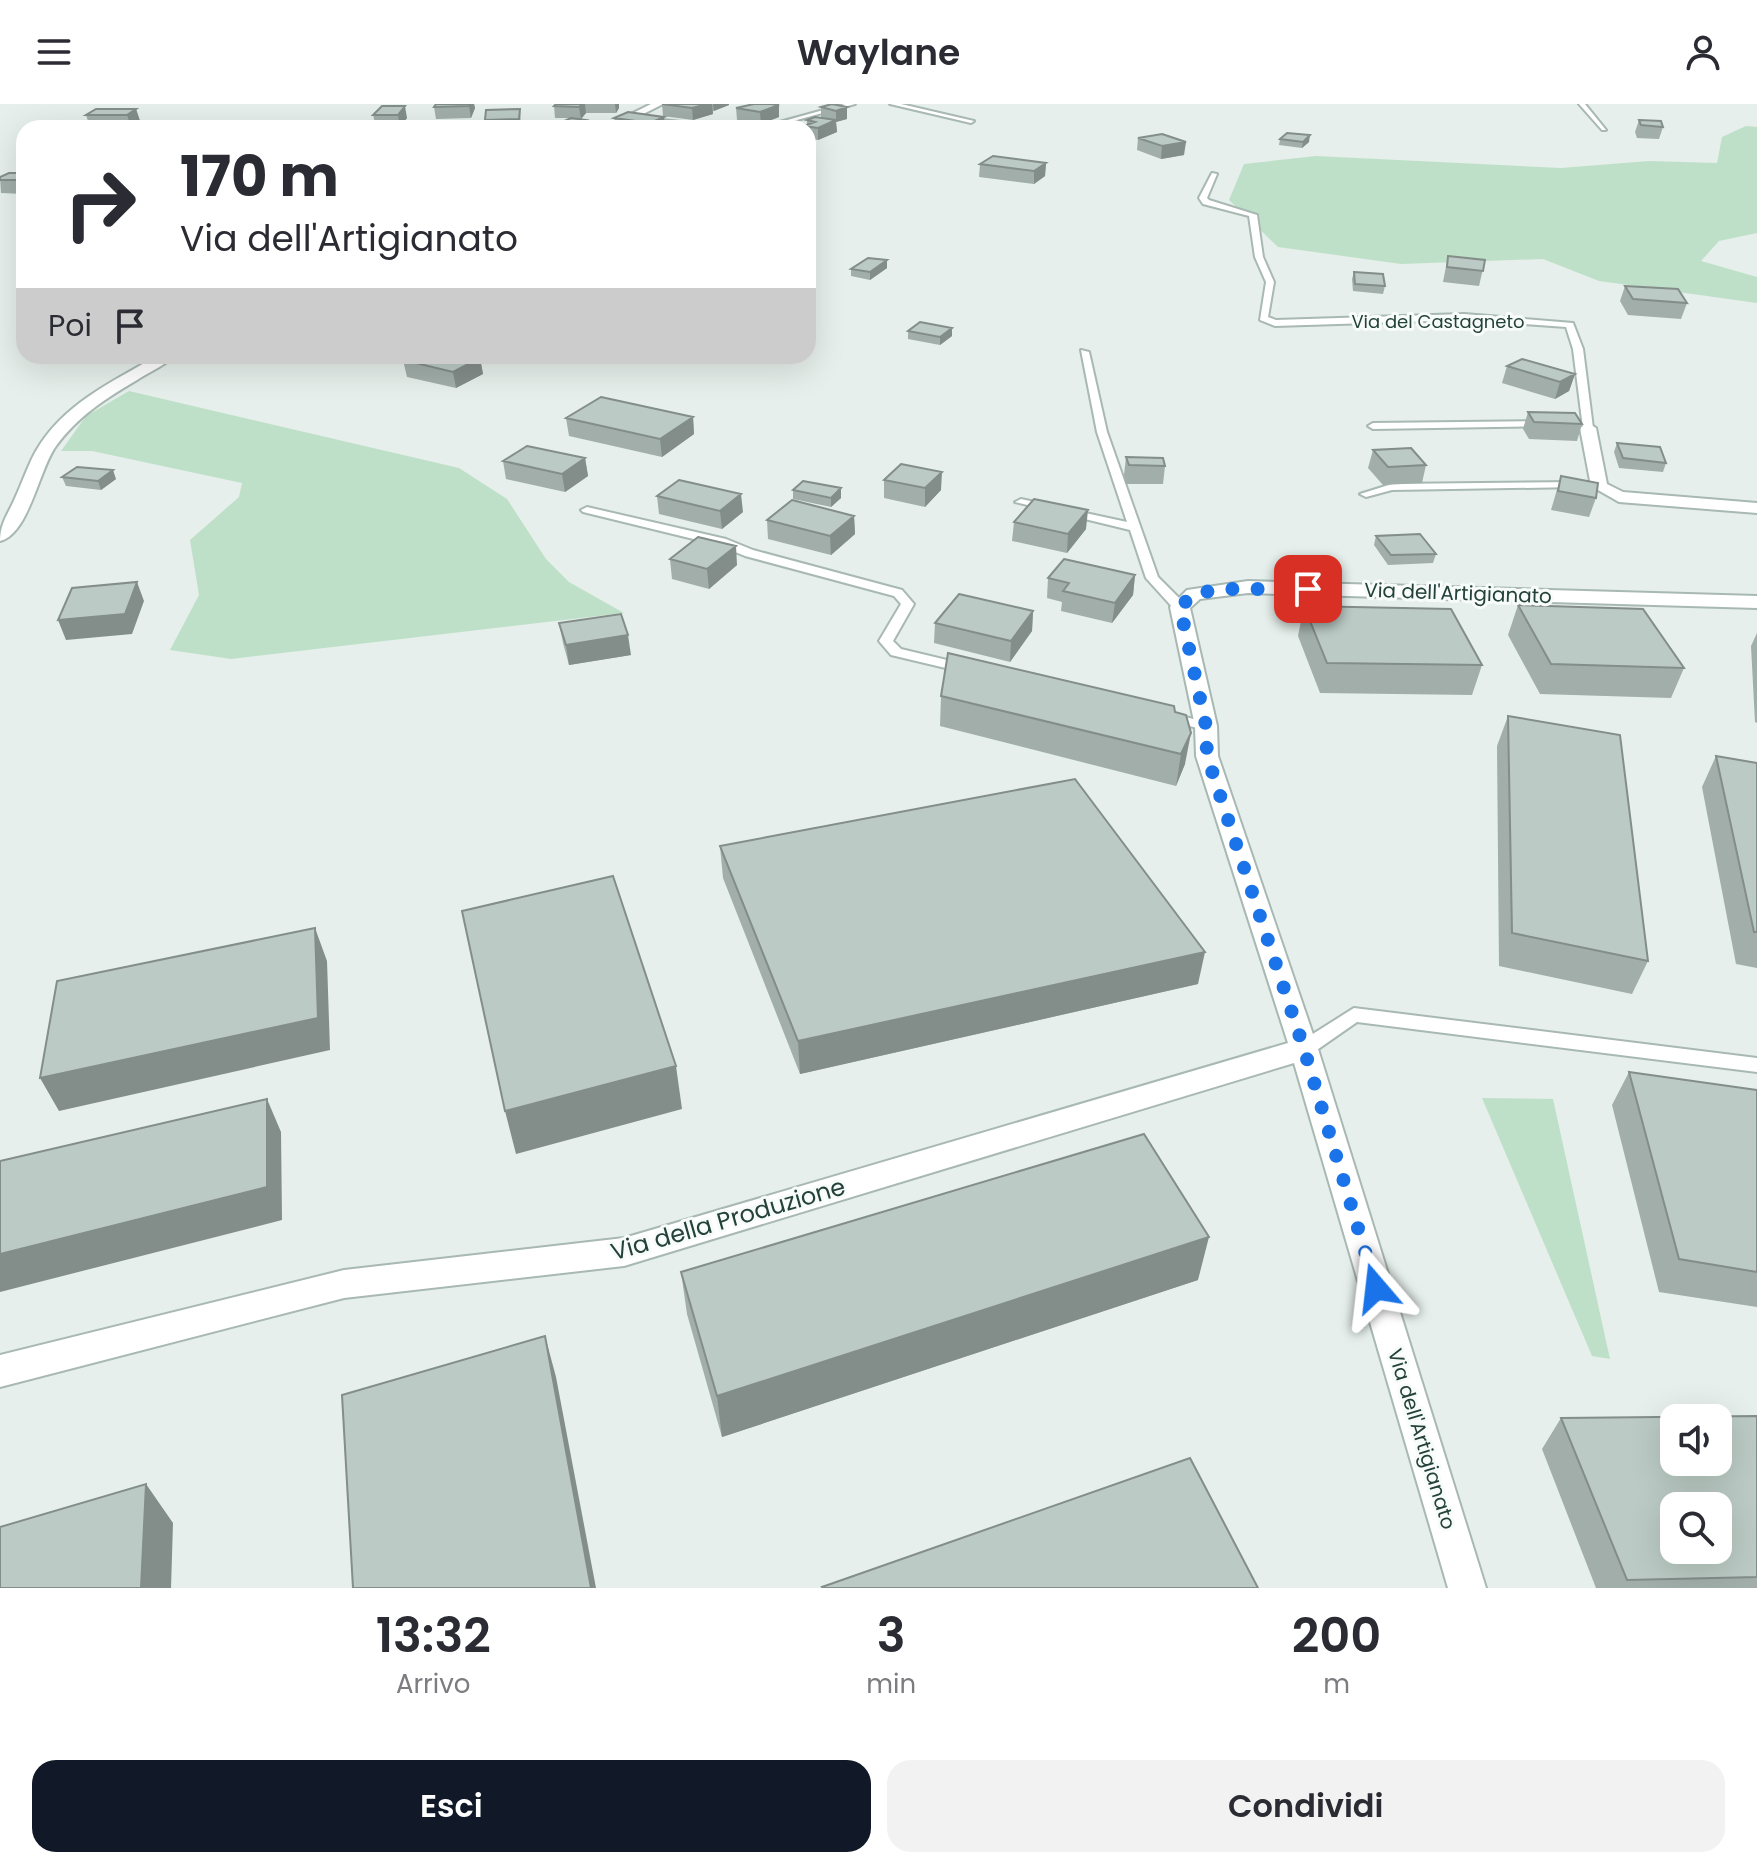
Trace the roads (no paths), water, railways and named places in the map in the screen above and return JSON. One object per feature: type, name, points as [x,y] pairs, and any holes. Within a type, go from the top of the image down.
[{"type":"street","points":[[625,120],[658,104]]},
{"type":"street","points":[[0,536],[18,513],[44,451],[65,423],[87,403],[153,364]]},
{"type":"street","name":"Via del Castagneto","points":[[1582,425],[1599,486]]},
{"type":"street","points":[[1599,486],[1619,497],[1757,508]]},
{"type":"street","name":"Via dell'Artigianato","points":[[1467,1588],[1304,1049],[1207,756],[1206,726],[1180,607],[1194,594],[1248,587],[1757,602]]},
{"type":"street","name":"Via della Produzione","points":[[0,1371],[344,1284],[624,1252],[1304,1049]]},
{"type":"lane","points":[[791,120],[852,104]]},
{"type":"lane","points":[[893,104],[971,121]]},
{"type":"lane","points":[[1582,104],[1584,110],[1597,118],[1604,129]]},
{"type":"lane","points":[[631,117],[655,120]]},
{"type":"lane","name":"Via del Castagneto","points":[[1214,174],[1203,198],[1206,202],[1253,215],[1259,257],[1270,282],[1263,318],[1275,323],[1302,323],[1464,317],[1570,325],[1578,349],[1582,425]]},
{"type":"lane","points":[[1084,352],[1102,432],[1152,578],[1180,607]]},
{"type":"lane","points":[[1373,426],[1557,424]]},
{"type":"lane","points":[[1366,494],[1392,487],[1556,483],[1599,486]]},
{"type":"lane","points":[[1021,502],[1134,527]]},
{"type":"lane","points":[[587,510],[722,542],[749,553],[898,593],[908,604],[886,641],[896,652],[1206,726]]},
{"type":"lane","points":[[1304,1049],[1354,1015],[1757,1065]]}]
